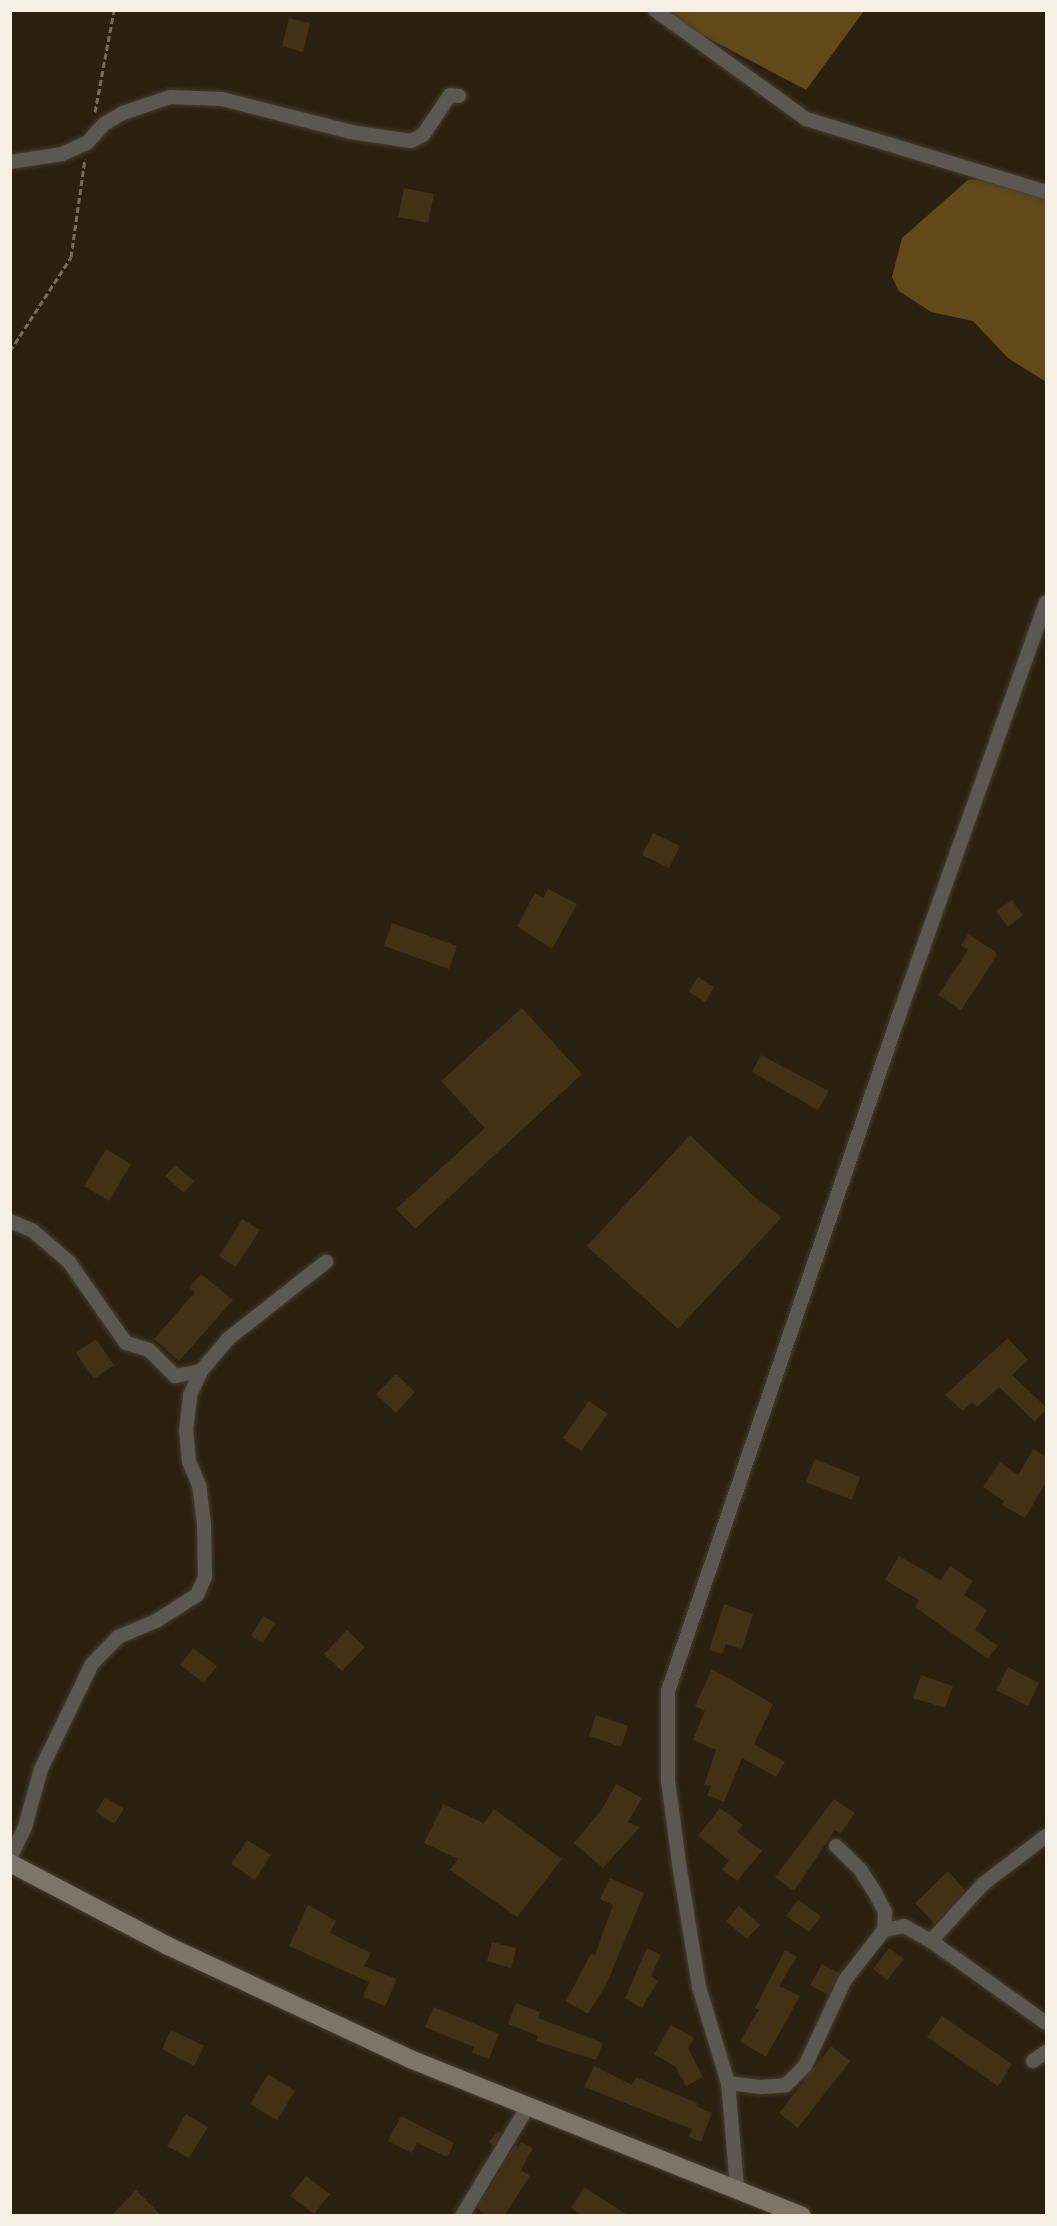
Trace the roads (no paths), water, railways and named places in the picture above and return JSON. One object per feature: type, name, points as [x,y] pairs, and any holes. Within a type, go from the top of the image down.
[{"type":"main road","points":[[10,1861],[168,1946],[410,2059],[737,2187],[802,2216]]},
{"type":"street","points":[[655,10],[806,119],[1047,192]]},
{"type":"street","points":[[10,162],[62,154],[87,143],[104,124],[170,97],[222,99],[351,132],[411,141],[423,135],[450,95],[459,96]]},
{"type":"street","points":[[737,2187],[728,2082],[699,1987],[668,1781],[668,1691],[899,1015],[1047,602]]},
{"type":"street","points":[[10,1221],[33,1231],[69,1262],[126,1343],[149,1350],[174,1376],[201,1371]]},
{"type":"street","points":[[10,1861],[25,1827],[42,1769],[93,1664],[118,1637],[156,1621],[197,1595],[205,1577],[204,1524],[199,1485],[189,1462],[186,1430],[190,1395],[201,1371],[228,1340],[326,1262]]},
{"type":"street","points":[[931,1941],[983,1884],[1047,1836]]},
{"type":"street","points":[[728,2082],[760,2087],[786,2085],[805,2066],[845,1980],[884,1930],[885,1912],[874,1891],[860,1869],[836,1846]]},
{"type":"street","points":[[884,1930],[904,1926],[931,1941],[1047,2023]]},
{"type":"street","points":[[1033,2061],[1047,2052]]},
{"type":"street","points":[[462,2216],[528,2106]]}]
